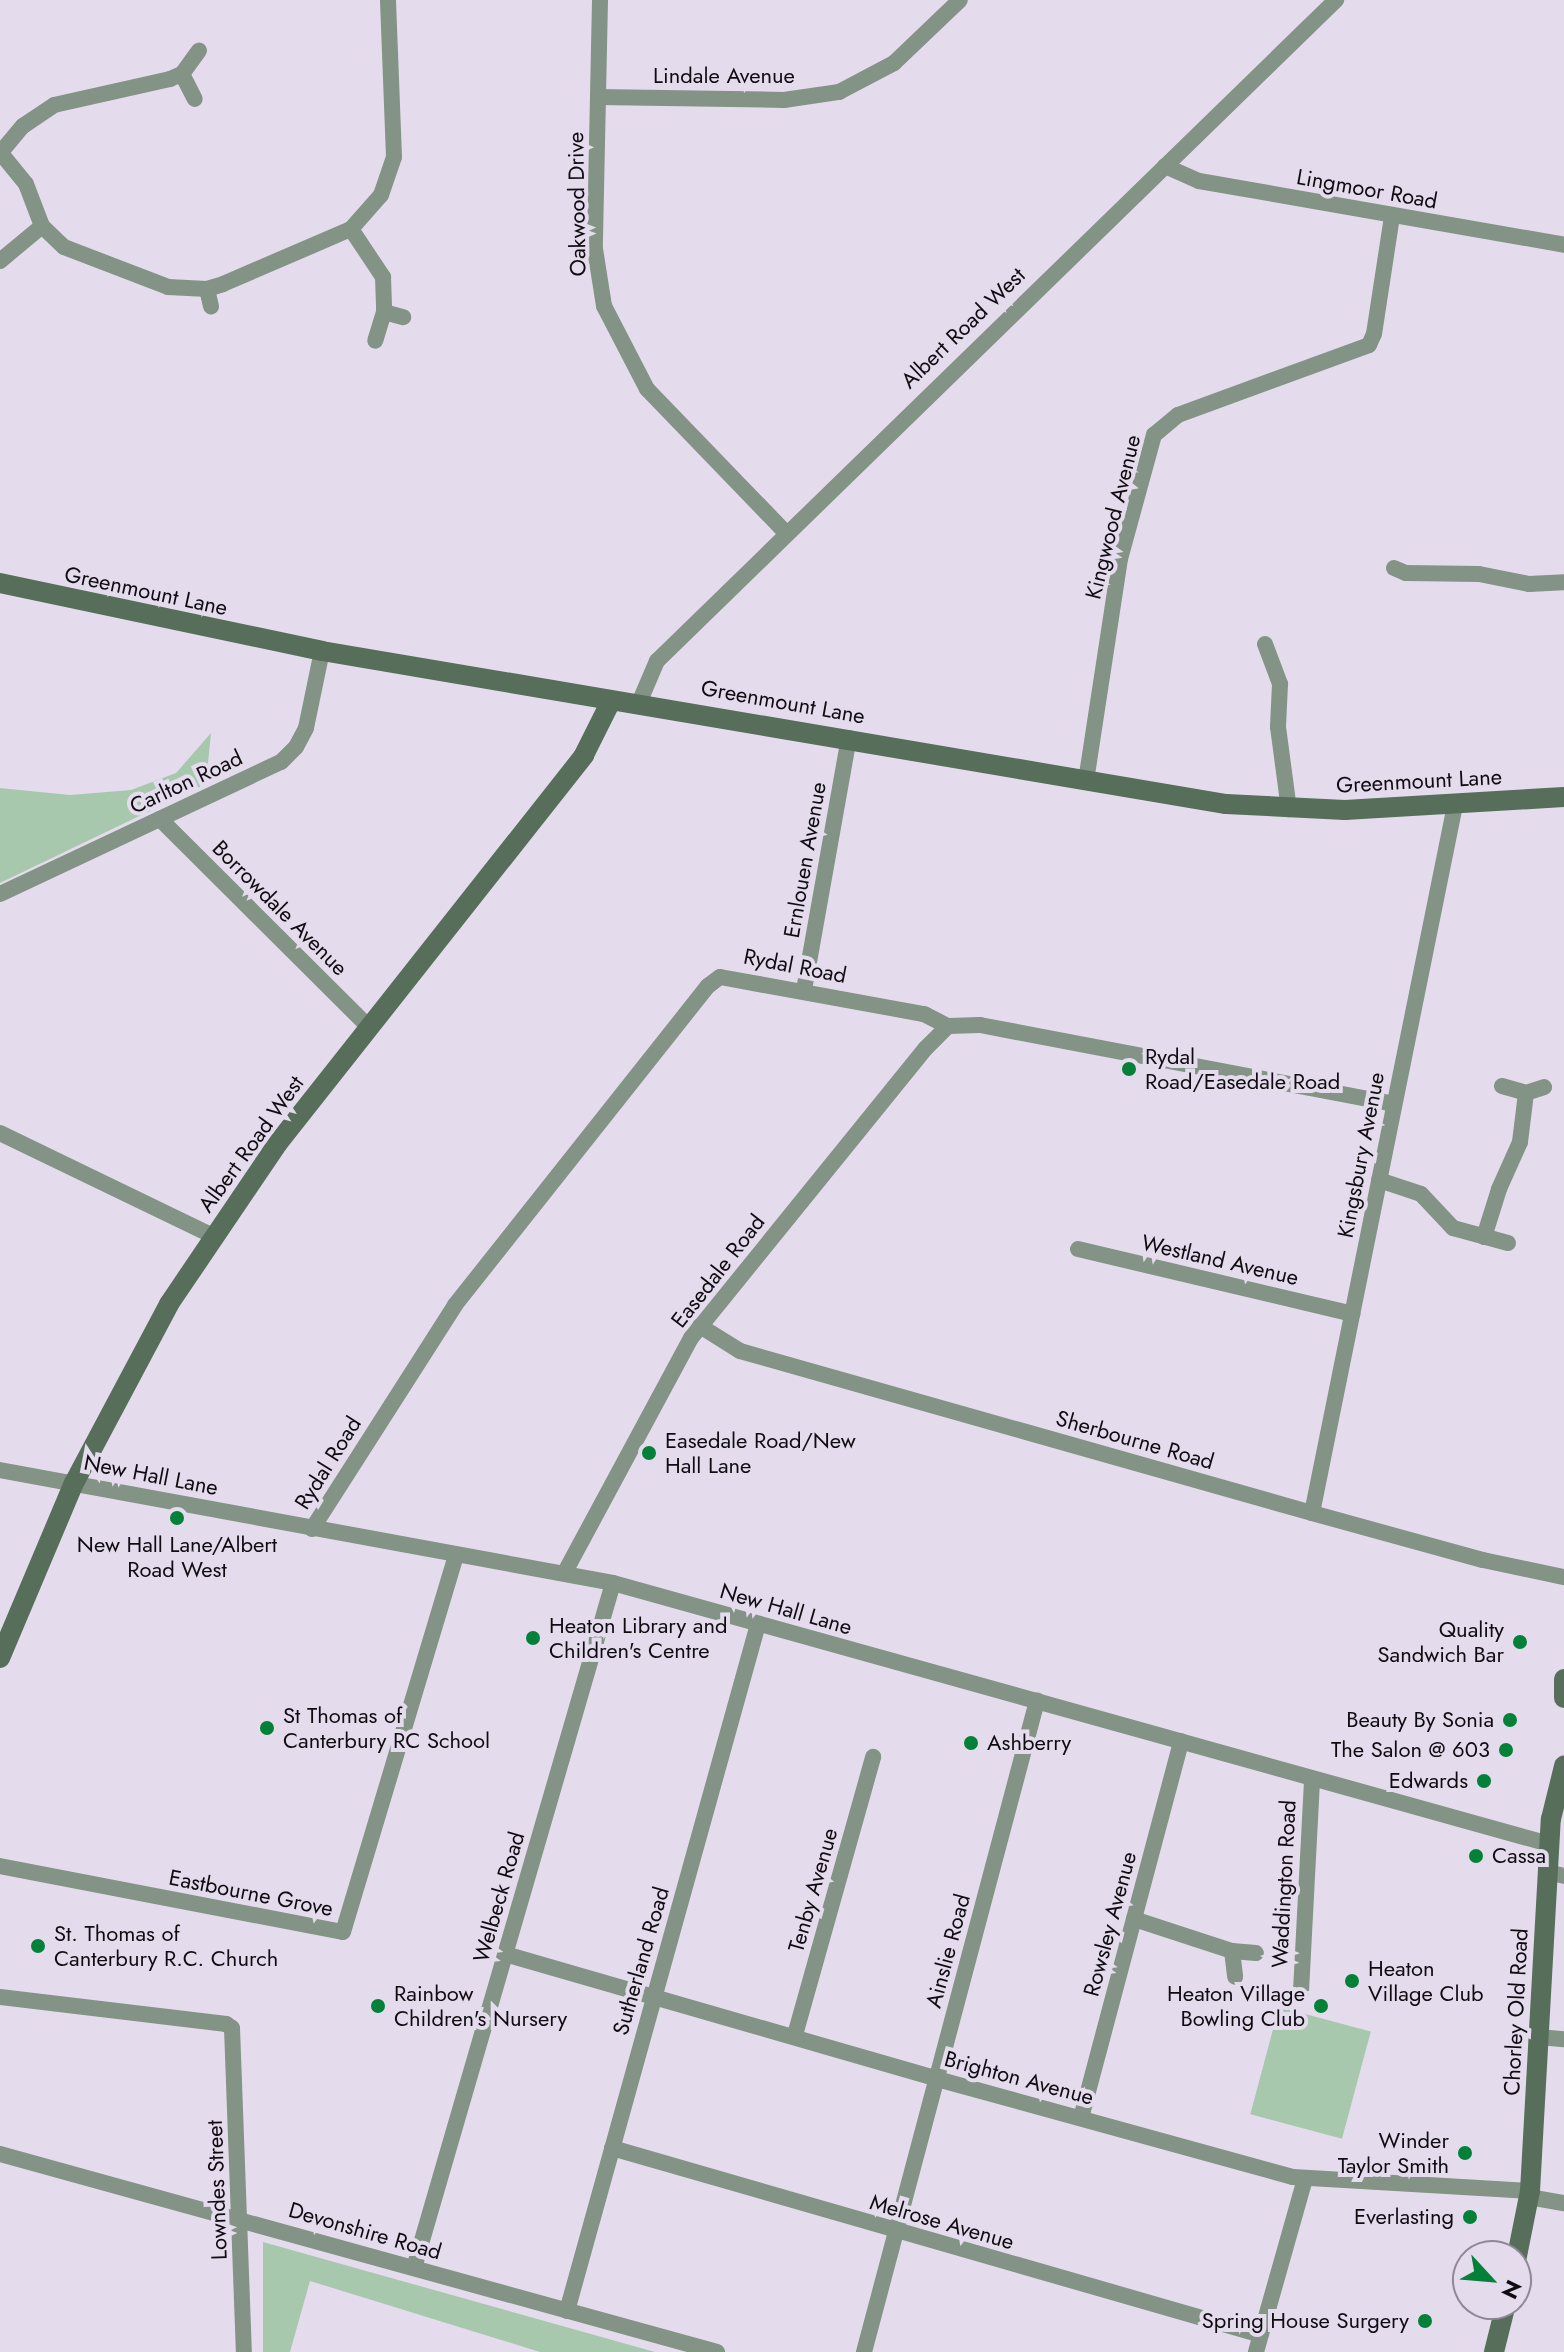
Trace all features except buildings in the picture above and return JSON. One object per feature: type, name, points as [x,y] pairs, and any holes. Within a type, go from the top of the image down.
[{"type":"street","points":[[199,51],[182,74],[54,105],[23,126],[0,152],[26,184],[42,226],[64,247],[168,287],[207,289],[351,229],[381,195],[394,157],[388,0]]},
{"type":"street","name":"Oakwood Drive","points":[[600,0],[597,269],[612,327],[647,389],[786,533]]},
{"type":"street","name":"Lindale Avenue","points":[[598,97],[784,100],[839,92],[894,63],[960,0]]},
{"type":"street","name":"Albert Road West","points":[[639,703],[657,661],[1336,0]]},
{"type":"street","points":[[182,74],[195,99]]},
{"type":"street","name":"Lingmoor Road","points":[[1165,166],[1199,181],[1564,245]]},
{"type":"street","name":"Kingwood Avenue","points":[[1086,781],[1120,559],[1154,435],[1159,427],[1178,415],[1369,345],[1374,334],[1392,216]]},
{"type":"street","points":[[0,261],[42,226]]},
{"type":"street","points":[[351,229],[383,277],[384,312],[375,341]]},
{"type":"street","points":[[207,289],[211,307]]},
{"type":"street","points":[[384,312],[403,317]]},
{"type":"street","points":[[1394,568],[1406,573],[1459,572],[1529,584],[1564,582]]},
{"type":"street","name":"Greenmount Lane","points":[[0,583],[322,651],[1226,804],[1289,809],[1455,805],[1564,797]]},
{"type":"street","points":[[1265,644],[1280,684],[1278,727],[1289,809]]},
{"type":"street","name":"Carlton Road","points":[[0,894],[289,755],[306,728],[322,651]]},
{"type":"street","name":"Albert Road West","points":[[0,1658],[74,1483],[136,1361],[213,1236],[278,1143],[584,755],[611,701]]},
{"type":"street","name":"Ernlouen Avenue","points":[[804,990],[849,738]]},
{"type":"street","name":"Kingsbury Avenue","points":[[1312,1513],[1455,805]]},
{"type":"street","name":"Borrowdale Avenue","points":[[160,819],[370,1028]]},
{"type":"street","name":"Rydal Road","points":[[312,1529],[455,1305],[708,986],[728,976],[924,1014],[948,1026],[980,1025],[1393,1104]]},
{"type":"street","name":"Easedale Road","points":[[565,1572],[700,1326],[926,1048],[948,1026]]},
{"type":"street","points":[[1502,1086],[1526,1093],[1544,1087]]},
{"type":"street","points":[[1484,1237],[1499,1189],[1520,1142],[1526,1093]]},
{"type":"street","points":[[0,1133],[213,1236]]},
{"type":"street","points":[[1379,1180],[1421,1194],[1453,1228],[1508,1243]]},
{"type":"street","name":"Westland Avenue","points":[[1078,1249],[1352,1314]]},
{"type":"street","name":"Sherbourne Road","points":[[700,1326],[740,1351],[1483,1560],[1564,1577]]},
{"type":"street","name":"New Hall Lane","points":[[0,1470],[613,1583],[1549,1844]]},
{"type":"street","name":"Eastbourne Grove","points":[[0,1866],[343,1932],[456,1555]]},
{"type":"street","name":"Welbeck Road","points":[[414,2268],[613,1583]]},
{"type":"street","name":"Sutherland Road","points":[[567,2311],[758,1624]]},
{"type":"street","points":[[1564,1679],[1564,1698]]},
{"type":"street","name":"Ainslie Road","points":[[864,2352],[1037,1701]]},
{"type":"street","name":"Rowsley Avenue","points":[[1081,2118],[1181,1741]]},
{"type":"street","name":"Tenby Avenue","points":[[795,2035],[873,1757]]},
{"type":"street","name":"Chorley Old Road","points":[[1520,2240],[1530,2194],[1539,2037],[1556,1874],[1549,1844],[1552,1808],[1564,1766]]},
{"type":"street","name":"Waddington Road","points":[[1301,1991],[1312,1779]]},
{"type":"street","points":[[1134,1919],[1232,1951],[1256,1953]]},
{"type":"street","points":[[1232,1951],[1235,1977]]},
{"type":"street","name":"Brighton Avenue","points":[[505,1954],[795,2035],[937,2079],[1305,2179],[1530,2194],[1564,2203]]},
{"type":"street","name":"Lowndes Street","points":[[0,1997],[226,2024],[232,2028],[244,2352]]},
{"type":"street","points":[[1539,2037],[1564,2039]]},
{"type":"street","name":"Melrose Avenue","points":[[612,2148],[1261,2335]]},
{"type":"street","name":"Devonshire Road","points":[[0,2154],[717,2352]]},
{"type":"street","points":[[1256,2352],[1305,2179]]},
{"type":"street","points":[[1494,2352],[1502,2320]]},
{"type":"green space","points":[[211,733],[206,784],[0,883],[0,788],[70,795],[131,790],[176,773]]},
{"type":"green space","points":[[1279,2007],[1371,2032],[1342,2139],[1250,2114]]},
{"type":"green space","points":[[263,2242],[655,2352],[540,2352],[310,2281],[290,2352],[263,2352]]},
{"type":"place","name":"Rydal Road/Easedale Road","points":[[1129,1069]]},
{"type":"place","name":"Easedale Road/New Hall Lane","points":[[649,1453]]},
{"type":"place","name":"New Hall Lane/Albert Road West","points":[[177,1518]]},
{"type":"place","name":"Heaton Library and Children's Centre","points":[[533,1638]]},
{"type":"place","name":"Quality Sandwich Bar","points":[[1520,1642]]},
{"type":"place","name":"Beauty By Sonia","points":[[1510,1720]]},
{"type":"place","name":"St Thomas of Canterbury RC School","points":[[267,1728]]},
{"type":"place","name":"Ashberry","points":[[971,1743]]},
{"type":"place","name":"The Salon @ 603","points":[[1506,1750]]},
{"type":"place","name":"Edwards","points":[[1484,1781]]},
{"type":"place","name":"Cassa","points":[[1476,1856]]},
{"type":"place","name":"St. Thomas of Canterbury R.C. Church","points":[[38,1946]]},
{"type":"place","name":"Heaton Village Club","points":[[1352,1981]]},
{"type":"place","name":"Rainbow Children's Nursery","points":[[378,2006]]},
{"type":"place","name":"Heaton Village Bowling Club","points":[[1321,2006]]},
{"type":"place","name":"Winder Taylor Smith","points":[[1465,2153]]},
{"type":"place","name":"Everlasting","points":[[1470,2217]]},
{"type":"place","name":"Spring House Surgery","points":[[1425,2321]]}]
